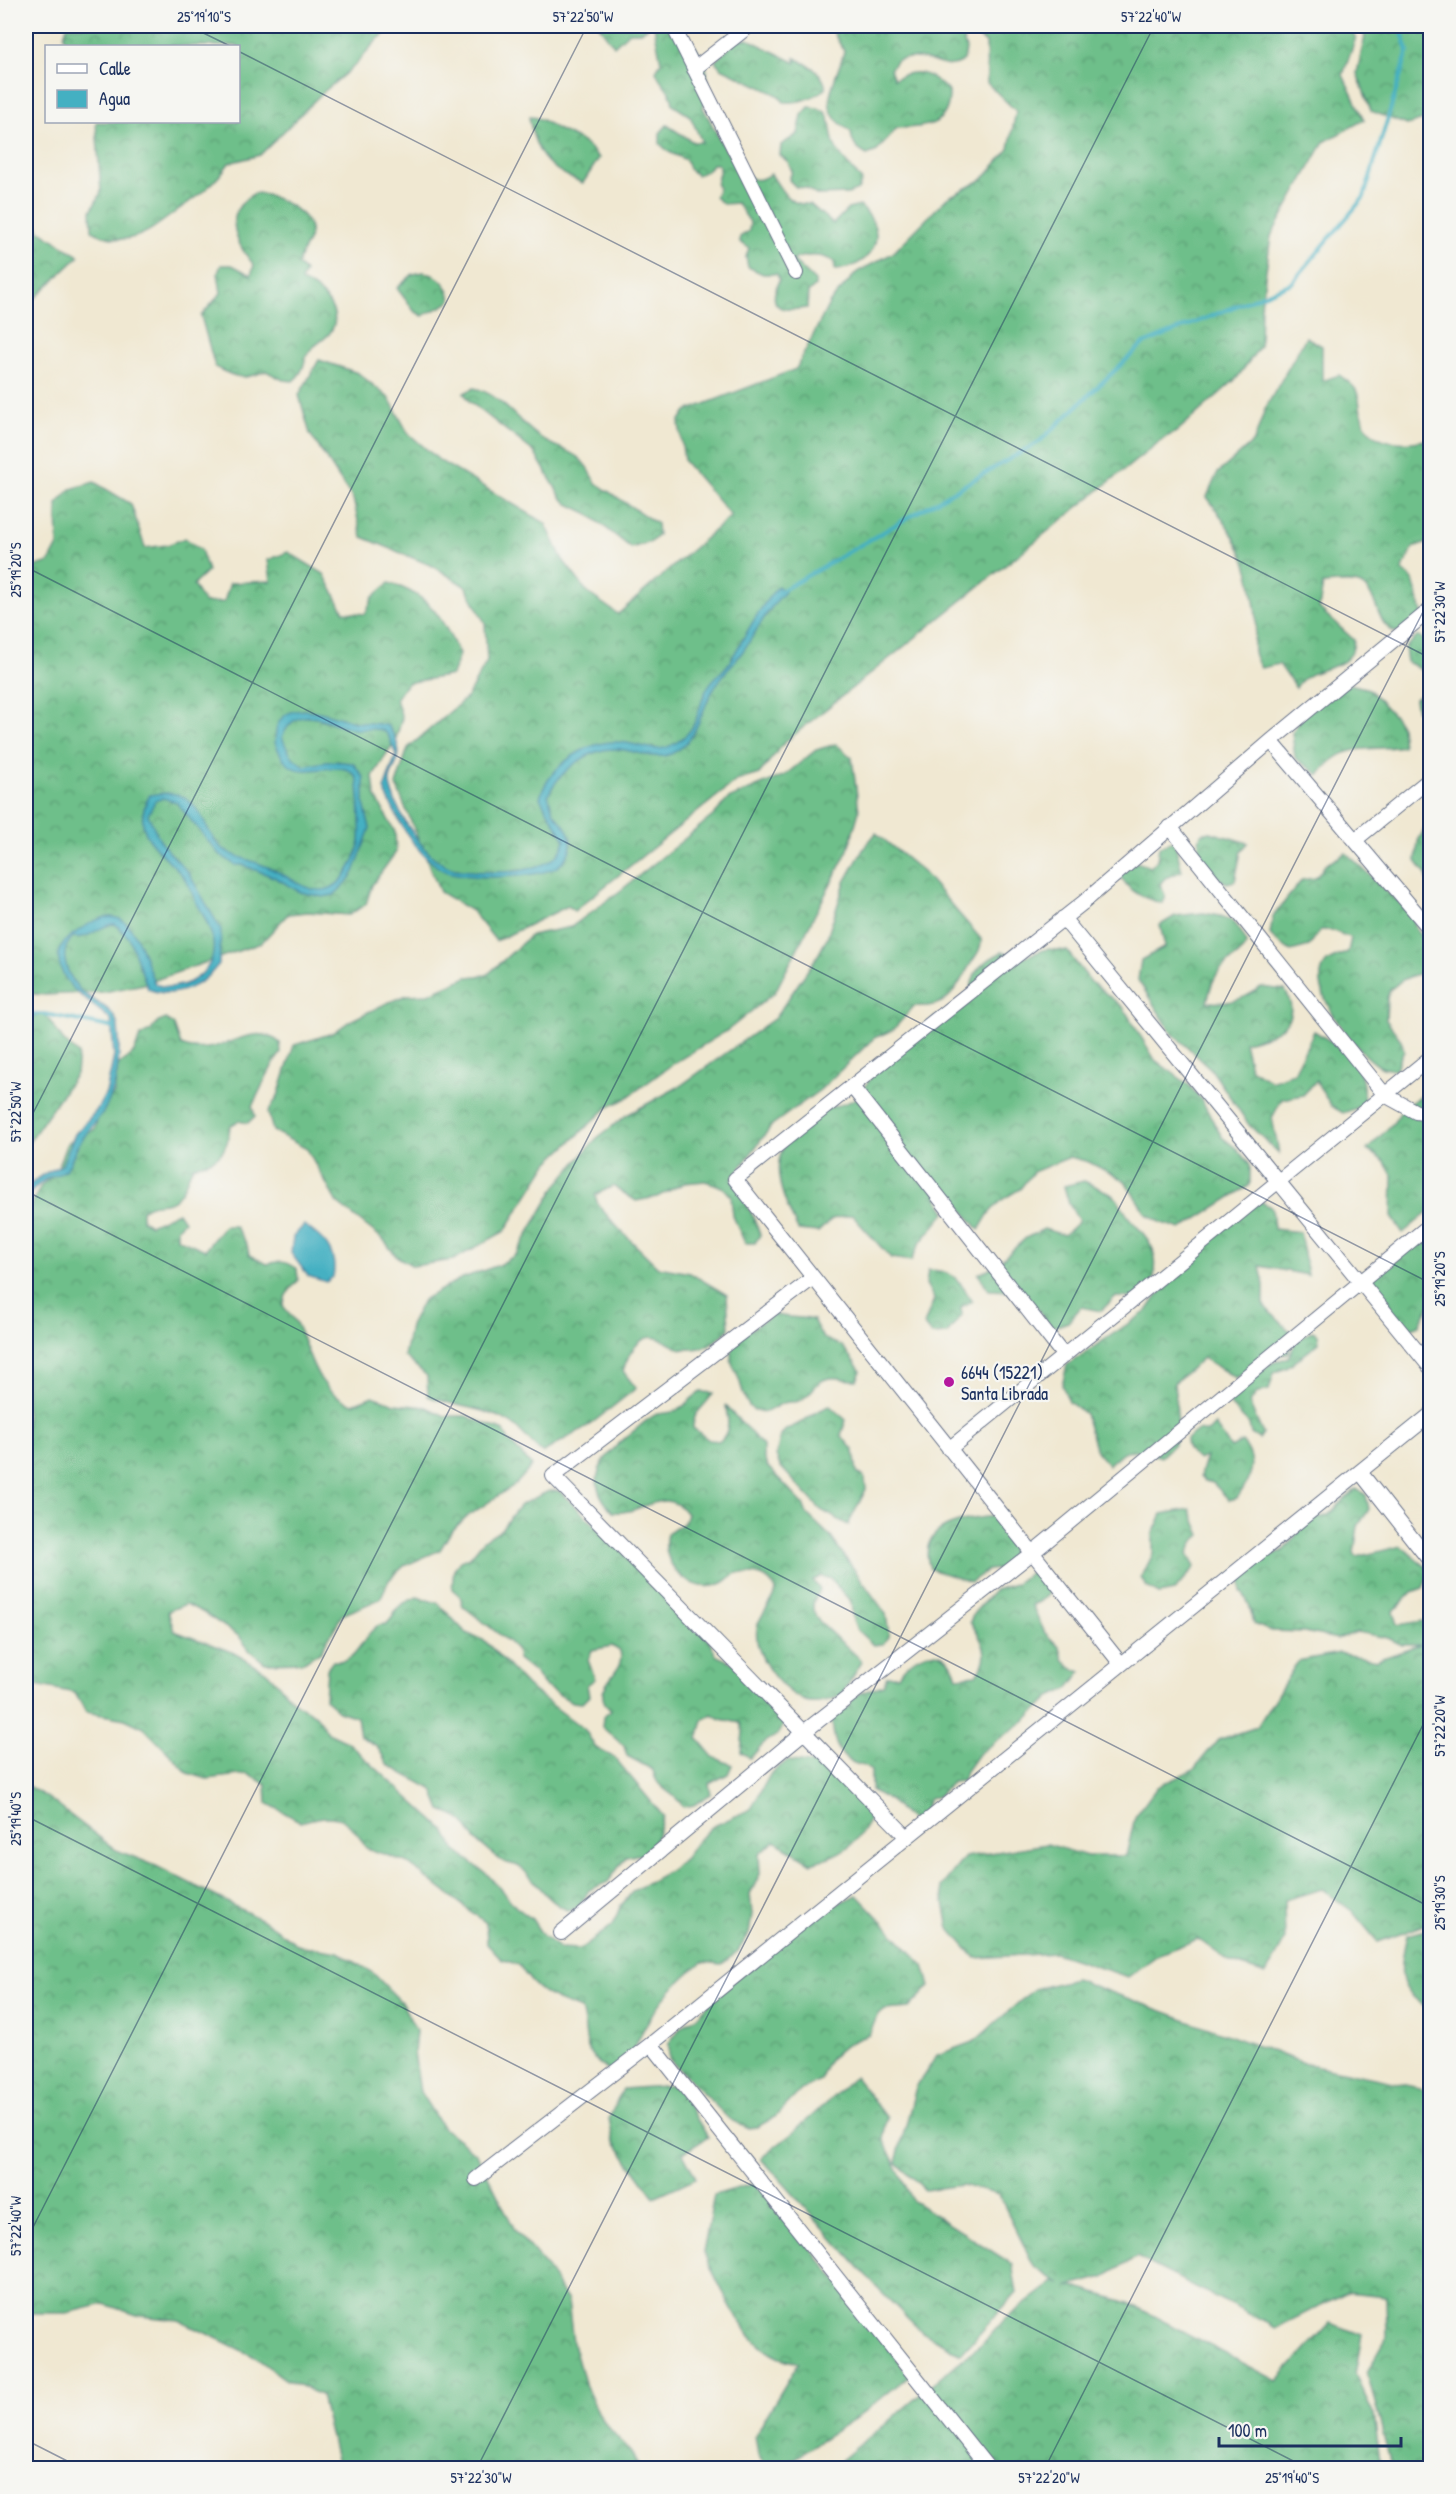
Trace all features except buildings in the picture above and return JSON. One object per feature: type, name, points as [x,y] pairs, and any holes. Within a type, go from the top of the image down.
[{"type":"street","points":[[673,26],[796,273]]},
{"type":"street","points":[[694,69],[749,26]]},
{"type":"street","points":[[1121,1664],[735,1179],[853,1088],[1063,918],[1271,741],[1431,610]]},
{"type":"street","points":[[1271,741],[1431,930]]},
{"type":"street","points":[[1355,840],[1431,778]]},
{"type":"street","points":[[1170,827],[1385,1095],[1416,1112],[1431,1114]]},
{"type":"street","points":[[1063,918],[1431,1367]]},
{"type":"street","points":[[949,1449],[1431,1058]]},
{"type":"street","points":[[853,1088],[1064,1356]]},
{"type":"street","points":[[561,1933],[804,1732],[1032,1553],[1431,1225]]},
{"type":"street","points":[[813,1278],[553,1476],[907,1837]]},
{"type":"street","points":[[476,2179],[651,2044],[1431,1415]]},
{"type":"street","points":[[1360,1472],[1431,1561]]},
{"type":"street","points":[[651,2044],[988,2469]]},
{"type":"green space","points":[[67,26],[395,26],[378,39],[352,68],[320,95],[260,155],[229,163],[208,188],[150,230],[130,238],[118,239],[92,231],[91,211],[101,192],[96,123],[240,123],[240,45],[68,45],[64,36]]},
{"type":"green space","points":[[599,26],[650,26],[640,32],[629,32],[614,46]]},
{"type":"green space","points":[[654,26],[671,26],[699,52],[707,70],[708,81],[703,108],[724,148],[745,175],[758,179],[771,174],[786,196],[796,203],[810,204],[833,224],[848,209],[860,206],[870,216],[875,227],[876,238],[868,256],[859,263],[835,270],[834,262],[825,257],[809,256],[793,260],[815,281],[815,286],[808,293],[807,308],[784,309],[779,306],[774,297],[779,280],[777,274],[763,274],[748,267],[746,257],[749,248],[740,242],[740,237],[749,231],[750,222],[737,203],[723,204],[715,197],[719,188],[716,184],[720,169],[718,164],[712,164],[707,171],[697,175],[689,169],[686,160],[669,152],[660,144],[660,133],[667,125],[693,142],[702,142],[690,116],[673,105],[671,95],[656,71],[661,62]]},
{"type":"green space","points":[[833,26],[959,26],[966,49],[964,60],[958,64],[946,65],[910,58],[897,60],[890,69],[894,79],[902,75],[917,73],[936,80],[949,92],[945,113],[940,119],[926,126],[897,128],[877,151],[867,155],[860,151],[852,140],[851,132],[837,120],[830,108],[831,92],[844,51],[834,34]]},
{"type":"green space","points":[[962,26],[1346,26],[1356,37],[1343,75],[1364,120],[1324,142],[1271,236],[1261,305],[1260,346],[1237,378],[1176,432],[1164,438],[785,742],[759,774],[736,781],[574,911],[568,906],[496,941],[472,911],[440,892],[396,785],[408,748],[467,697],[487,661],[485,623],[466,587],[435,567],[362,537],[353,499],[310,434],[299,395],[319,360],[358,373],[389,398],[408,433],[440,461],[545,523],[563,560],[588,593],[618,614],[731,516],[684,461],[679,422],[686,411],[796,369],[830,302],[857,272],[893,253],[947,198],[983,179],[1009,149],[1016,111],[987,83],[986,43]]},
{"type":"green space","points":[[1357,26],[1430,26],[1430,118],[1407,125],[1371,111],[1357,73],[1365,36]]},
{"type":"green space","points":[[748,39],[796,63],[795,58],[811,67],[819,73],[826,89],[806,100],[784,102],[778,95],[721,68],[715,61],[738,40]]},
{"type":"green space","points":[[809,107],[824,111],[830,120],[837,151],[862,181],[858,190],[848,194],[816,195],[806,188],[796,187],[789,180],[792,171],[788,162],[780,155],[781,145],[798,134],[802,115]]},
{"type":"green space","points":[[529,117],[542,120],[577,139],[599,158],[583,183],[560,172],[545,159],[535,142]]},
{"type":"green space","points":[[255,193],[281,200],[305,219],[310,235],[298,265],[305,272],[301,281],[323,295],[333,310],[333,326],[329,334],[310,350],[301,371],[293,381],[283,380],[266,371],[240,377],[215,367],[201,316],[221,293],[218,273],[221,265],[232,265],[251,275],[254,265],[237,238],[235,218],[244,201]]},
{"type":"green space","points":[[26,201],[40,231],[79,256],[26,307]]},
{"type":"green space","points":[[424,272],[442,282],[451,300],[423,316],[414,311],[397,288],[413,274]]},
{"type":"green space","points":[[1306,337],[1322,346],[1322,381],[1339,375],[1353,386],[1358,394],[1364,422],[1376,436],[1393,442],[1430,439],[1430,542],[1413,548],[1402,570],[1413,580],[1424,620],[1412,633],[1395,632],[1387,627],[1371,595],[1361,585],[1347,582],[1323,584],[1319,608],[1354,640],[1352,652],[1339,664],[1311,674],[1296,688],[1279,664],[1261,668],[1257,661],[1254,646],[1256,615],[1246,562],[1235,539],[1207,497],[1217,474],[1254,441],[1265,409]]},
{"type":"green space","points":[[474,388],[493,396],[535,434],[581,460],[596,483],[657,524],[658,535],[651,542],[631,548],[587,513],[568,504],[561,497],[534,452],[469,401],[464,393]]},
{"type":"green space","points":[[94,482],[131,504],[145,548],[167,545],[185,538],[201,550],[208,571],[193,585],[204,603],[224,602],[230,583],[271,581],[268,560],[288,552],[324,574],[344,612],[365,614],[373,597],[389,583],[416,594],[440,619],[459,654],[452,675],[407,683],[396,699],[402,718],[396,739],[373,776],[375,795],[395,832],[396,852],[372,885],[366,904],[349,915],[308,912],[288,914],[261,943],[144,984],[104,992],[45,995],[26,993],[26,575],[28,569],[49,562],[58,545],[57,504],[71,489]]},
{"type":"green space","points":[[1418,636],[1430,644],[1430,713],[1427,715],[1417,711],[1415,699],[1428,689],[1427,679],[1420,669],[1407,662],[1405,648]]},
{"type":"green space","points":[[1350,684],[1369,689],[1396,718],[1401,727],[1403,746],[1347,752],[1328,764],[1319,775],[1295,758],[1292,733],[1307,709]]},
{"type":"green space","points":[[836,744],[852,758],[859,811],[848,850],[775,992],[728,1030],[674,1063],[625,1099],[608,1107],[548,1163],[505,1231],[453,1260],[413,1266],[396,1256],[383,1239],[337,1203],[307,1149],[273,1131],[268,1112],[278,1096],[294,1045],[333,1033],[350,1021],[407,995],[428,994],[467,977],[487,975],[531,935],[571,927],[620,891],[714,815],[728,799],[785,775],[816,750]]},
{"type":"green space","points":[[1430,819],[1430,897],[1427,876],[1416,861],[1418,841]]},
{"type":"green space","points":[[1210,832],[1248,843],[1241,851],[1235,881],[1227,883],[1220,880],[1204,864],[1199,842],[1201,834]]},
{"type":"green space","points":[[876,833],[923,872],[981,939],[978,953],[954,990],[943,1001],[935,1005],[914,1006],[893,1030],[874,1038],[820,1090],[772,1125],[732,1179],[758,1228],[760,1235],[755,1243],[745,1243],[733,1216],[731,1196],[724,1188],[705,1181],[684,1183],[657,1197],[636,1201],[613,1186],[595,1195],[598,1205],[619,1229],[658,1267],[690,1273],[727,1295],[729,1329],[714,1342],[697,1349],[679,1348],[657,1338],[644,1339],[634,1347],[623,1371],[636,1388],[591,1424],[542,1453],[516,1427],[502,1418],[428,1396],[427,1376],[404,1356],[410,1326],[423,1300],[460,1279],[499,1265],[516,1255],[556,1186],[596,1139],[627,1115],[680,1086],[775,1018],[818,955],[827,938],[845,882],[864,848]]},
{"type":"green space","points":[[1174,840],[1182,871],[1165,878],[1160,884],[1165,895],[1162,903],[1148,899],[1132,890],[1119,874],[1136,862],[1151,867],[1157,860],[1159,847]]},
{"type":"green space","points":[[1346,853],[1412,912],[1416,929],[1430,952],[1430,976],[1417,974],[1402,980],[1390,990],[1387,998],[1386,1020],[1401,1040],[1404,1050],[1395,1070],[1381,1067],[1359,1049],[1347,1035],[1327,1003],[1321,973],[1327,962],[1348,952],[1351,938],[1331,930],[1320,930],[1309,946],[1291,951],[1270,934],[1273,916],[1302,880],[1316,878],[1325,865]]},
{"type":"green space","points":[[1203,913],[1230,920],[1247,943],[1217,975],[1212,983],[1207,1002],[1236,1000],[1261,987],[1285,990],[1290,1002],[1291,1012],[1282,1027],[1265,1036],[1244,1042],[1250,1068],[1271,1081],[1294,1073],[1314,1031],[1336,1045],[1353,1060],[1362,1079],[1363,1106],[1343,1113],[1331,1106],[1316,1081],[1303,1095],[1282,1099],[1272,1118],[1279,1153],[1249,1125],[1211,1069],[1172,1033],[1138,980],[1141,960],[1165,947],[1160,925],[1175,916]]},
{"type":"green space","points":[[1047,949],[1067,951],[1091,982],[1123,1007],[1155,1060],[1189,1085],[1202,1101],[1222,1137],[1237,1149],[1250,1165],[1250,1185],[1181,1229],[1162,1223],[1146,1214],[1125,1181],[1089,1162],[1070,1157],[1033,1172],[1020,1189],[1003,1199],[989,1213],[979,1230],[955,1200],[936,1196],[946,1212],[920,1243],[911,1261],[891,1258],[852,1215],[832,1219],[818,1232],[798,1230],[783,1196],[778,1166],[788,1139],[799,1126],[820,1111],[854,1099],[879,1066],[907,1040],[938,1016],[955,1013],[964,1007],[969,1000],[975,974],[989,959],[1002,952],[1021,958]]},
{"type":"green space","points":[[45,1014],[63,1040],[78,1054],[76,1074],[26,1146],[26,1018]]},
{"type":"green space","points":[[166,1019],[174,1025],[181,1045],[209,1048],[246,1036],[257,1035],[269,1036],[280,1043],[281,1053],[252,1106],[255,1116],[248,1123],[238,1121],[230,1126],[227,1143],[220,1154],[209,1161],[193,1166],[184,1187],[174,1200],[145,1207],[142,1210],[142,1220],[150,1225],[178,1212],[184,1221],[177,1228],[177,1238],[205,1250],[224,1226],[235,1226],[247,1244],[249,1255],[267,1264],[283,1262],[297,1269],[298,1280],[286,1295],[283,1306],[296,1322],[316,1372],[331,1391],[353,1404],[373,1396],[395,1404],[426,1407],[445,1416],[466,1416],[504,1431],[509,1441],[532,1466],[516,1484],[465,1518],[450,1533],[440,1550],[404,1566],[389,1580],[380,1599],[342,1615],[321,1651],[304,1662],[265,1663],[250,1651],[239,1636],[186,1604],[168,1611],[174,1631],[232,1652],[267,1672],[295,1703],[316,1715],[328,1733],[347,1742],[445,1831],[455,1850],[488,1875],[516,1907],[532,1919],[543,1936],[559,1948],[580,1949],[613,1925],[620,1907],[633,1891],[669,1871],[685,1858],[697,1841],[712,1827],[751,1809],[771,1773],[787,1761],[815,1764],[839,1773],[858,1789],[872,1815],[855,1841],[841,1852],[822,1860],[811,1863],[775,1841],[759,1854],[760,1874],[750,1894],[752,1914],[749,1934],[738,1951],[722,1964],[702,1962],[678,1983],[652,2016],[630,2057],[613,2074],[594,2059],[587,2046],[581,2009],[546,1994],[532,1983],[519,1965],[501,1959],[487,1944],[486,1923],[406,1862],[366,1848],[347,1823],[332,1817],[301,1822],[267,1803],[266,1784],[248,1774],[207,1779],[188,1773],[144,1728],[125,1719],[86,1712],[75,1693],[36,1685],[26,1693],[26,1215],[41,1186],[56,1172],[66,1145],[74,1138],[94,1130],[101,1109],[114,1094],[118,1065],[133,1054],[140,1037],[151,1031],[156,1023]]},
{"type":"green space","points":[[1430,1090],[1430,1211],[1403,1233],[1392,1217],[1393,1177],[1384,1161],[1367,1150],[1394,1122],[1404,1107]]},
{"type":"green space","points":[[1084,1181],[1114,1196],[1128,1217],[1145,1235],[1155,1258],[1154,1277],[1151,1288],[1134,1298],[1115,1297],[1101,1311],[1081,1307],[1068,1322],[1050,1328],[1038,1309],[1026,1298],[1011,1292],[989,1290],[978,1274],[996,1265],[1026,1238],[1044,1229],[1064,1235],[1079,1221],[1069,1204],[1064,1186]]},
{"type":"green space","points":[[1260,1201],[1272,1208],[1274,1229],[1300,1232],[1308,1275],[1260,1266],[1264,1285],[1264,1306],[1293,1334],[1288,1353],[1269,1358],[1236,1378],[1203,1358],[1174,1383],[1178,1423],[1175,1443],[1161,1457],[1143,1451],[1123,1452],[1108,1465],[1096,1451],[1085,1414],[1069,1402],[1062,1385],[1067,1365],[1147,1311],[1158,1295],[1188,1267],[1211,1235]]},
{"type":"green space","points":[[1430,1228],[1430,1305],[1419,1325],[1406,1330],[1377,1299],[1371,1275]]},
{"type":"green space","points":[[928,1270],[950,1274],[963,1287],[972,1301],[961,1307],[962,1315],[947,1334],[932,1335],[924,1325],[934,1299],[926,1284]]},
{"type":"green space","points":[[774,1314],[813,1320],[823,1338],[842,1346],[861,1371],[857,1380],[830,1378],[820,1382],[800,1401],[784,1403],[764,1412],[751,1408],[731,1360],[732,1351],[741,1337]]},
{"type":"green space","points":[[1312,1331],[1318,1334],[1319,1343],[1288,1367],[1274,1373],[1269,1390],[1257,1393],[1249,1403],[1263,1434],[1259,1439],[1251,1434],[1249,1424],[1230,1405],[1229,1395],[1272,1363],[1289,1357],[1296,1341]]},
{"type":"green space","points":[[701,1392],[713,1393],[697,1413],[693,1428],[709,1440],[720,1441],[727,1429],[726,1406],[763,1446],[763,1456],[767,1466],[803,1504],[807,1514],[830,1536],[886,1614],[889,1635],[883,1644],[873,1645],[857,1630],[853,1621],[851,1602],[831,1579],[821,1576],[813,1581],[820,1589],[813,1606],[818,1620],[862,1662],[841,1696],[821,1702],[806,1701],[792,1694],[769,1669],[759,1649],[757,1628],[776,1591],[769,1581],[760,1576],[736,1573],[722,1583],[709,1586],[698,1585],[688,1581],[672,1566],[666,1545],[667,1534],[684,1523],[687,1514],[679,1505],[661,1501],[633,1510],[613,1512],[603,1500],[597,1479],[600,1469],[612,1451],[657,1414],[676,1411]]},
{"type":"green space","points":[[830,1406],[846,1420],[841,1435],[854,1451],[857,1472],[865,1479],[866,1489],[848,1525],[821,1510],[780,1466],[776,1456],[780,1437],[786,1429]]},
{"type":"green space","points":[[1215,1425],[1231,1448],[1242,1442],[1251,1456],[1251,1470],[1246,1484],[1237,1498],[1229,1500],[1213,1483],[1205,1481],[1200,1476],[1206,1456],[1199,1460],[1186,1443],[1186,1439],[1198,1430],[1208,1432]]},
{"type":"green space","points":[[1356,1489],[1366,1495],[1369,1509],[1358,1526],[1354,1553],[1357,1557],[1401,1546],[1430,1570],[1423,1588],[1412,1592],[1394,1611],[1398,1625],[1423,1621],[1430,1625],[1428,1640],[1430,1640],[1430,1923],[1378,1942],[1352,1911],[1322,1889],[1284,1900],[1285,1940],[1266,1974],[1230,1962],[1198,1939],[1159,1954],[1128,1977],[1055,1953],[975,1958],[949,1928],[941,1887],[965,1857],[1047,1844],[1087,1856],[1126,1856],[1135,1817],[1157,1787],[1194,1769],[1218,1740],[1257,1727],[1298,1661],[1339,1653],[1377,1660],[1421,1645],[1402,1645],[1388,1638],[1357,1632],[1337,1639],[1305,1632],[1270,1631],[1254,1624],[1249,1604],[1241,1591],[1244,1575],[1255,1561],[1283,1551],[1307,1522],[1328,1515]]},
{"type":"green space","points":[[549,1491],[559,1491],[702,1627],[717,1656],[736,1664],[784,1721],[779,1733],[764,1743],[750,1758],[741,1752],[743,1732],[740,1723],[720,1719],[712,1714],[703,1720],[698,1739],[713,1757],[732,1765],[728,1774],[709,1784],[711,1794],[694,1805],[683,1807],[661,1786],[653,1770],[627,1756],[624,1746],[602,1727],[603,1717],[611,1711],[604,1702],[603,1695],[621,1660],[620,1651],[612,1646],[592,1650],[588,1660],[595,1679],[587,1685],[589,1696],[582,1703],[572,1702],[546,1687],[533,1671],[518,1659],[516,1649],[463,1606],[460,1596],[452,1589],[454,1569],[460,1561],[470,1557],[484,1540],[501,1529],[520,1505]]},
{"type":"green space","points":[[1190,1509],[1201,1535],[1193,1542],[1188,1554],[1195,1567],[1174,1591],[1159,1594],[1147,1587],[1141,1578],[1153,1554],[1153,1534],[1162,1514]]},
{"type":"green space","points":[[997,1516],[1012,1534],[1011,1554],[1006,1563],[998,1569],[988,1570],[971,1582],[930,1569],[927,1554],[930,1542],[936,1533],[958,1522]]},
{"type":"green space","points":[[1032,1571],[1043,1571],[1049,1582],[1050,1591],[1044,1599],[1032,1605],[1045,1633],[1060,1648],[1063,1659],[1071,1668],[1081,1672],[1068,1689],[1050,1697],[1027,1719],[978,1754],[966,1771],[963,1781],[952,1782],[938,1796],[929,1799],[921,1818],[911,1820],[889,1800],[871,1790],[871,1771],[848,1760],[839,1750],[834,1738],[832,1718],[849,1707],[853,1698],[883,1685],[887,1676],[898,1676],[913,1660],[922,1655],[938,1654],[946,1658],[957,1677],[977,1675],[982,1668],[985,1654],[982,1641],[970,1622],[974,1613],[995,1590],[1015,1584]]},
{"type":"green space","points":[[417,1597],[438,1603],[466,1633],[485,1641],[527,1686],[585,1730],[596,1748],[615,1758],[663,1816],[657,1836],[646,1853],[626,1857],[608,1882],[589,1890],[579,1907],[569,1911],[561,1907],[548,1897],[521,1868],[504,1862],[478,1842],[461,1820],[441,1810],[433,1790],[388,1765],[377,1746],[360,1736],[357,1717],[339,1711],[325,1699],[327,1669],[333,1661],[342,1661],[354,1654],[371,1631],[378,1625],[388,1622],[401,1605]]},
{"type":"green space","points":[[26,1785],[48,1798],[116,1850],[156,1866],[262,1920],[300,1946],[338,1952],[372,1972],[402,2003],[416,2031],[414,2052],[420,2092],[442,2127],[477,2154],[516,2232],[545,2265],[568,2301],[573,2343],[584,2383],[602,2420],[631,2453],[640,2468],[338,2468],[321,2395],[285,2379],[255,2357],[179,2320],[140,2316],[104,2304],[67,2313],[26,2313]]},
{"type":"green space","points":[[857,1895],[924,1966],[930,1986],[909,2008],[885,2010],[878,2014],[869,2035],[838,2051],[827,2064],[820,2080],[801,2090],[775,2117],[757,2127],[747,2128],[729,2119],[669,2059],[669,2043],[681,2027],[697,2017],[730,1980],[825,1909]]},
{"type":"green space","points":[[1430,1929],[1430,2009],[1419,2002],[1405,1987],[1402,1978],[1402,1959],[1407,1935]]},
{"type":"green space","points":[[1075,1979],[1304,2063],[1430,2090],[1430,2468],[1392,2468],[1367,2372],[1387,2337],[1386,2296],[1347,2292],[1276,2328],[1137,2257],[1104,2277],[1070,2286],[1129,2303],[1277,2381],[1331,2323],[1362,2335],[1355,2374],[1374,2415],[1381,2468],[832,2468],[988,2338],[1004,2320],[1054,2282],[1061,2284],[1035,2268],[999,2195],[962,2185],[925,2190],[896,2162],[916,2087],[937,2055],[975,2041],[1034,1989]]},
{"type":"green space","points":[[855,2077],[887,2118],[883,2139],[913,2201],[1012,2264],[1017,2292],[961,2354],[922,2332],[880,2291],[761,2158],[794,2132]]},
{"type":"green space","points":[[676,2085],[708,2137],[683,2153],[696,2178],[654,2197],[613,2140],[609,2118],[623,2089]]},
{"type":"green space","points":[[759,2182],[910,2375],[862,2414],[779,2468],[767,2468],[758,2455],[755,2435],[799,2362],[781,2359],[765,2350],[752,2337],[729,2304],[703,2252],[714,2195]]},
{"type":"water","points":[[778,586],[785,592],[718,682],[693,733],[681,748],[664,756],[606,749],[576,763],[559,778],[548,795],[554,813],[571,839],[571,847],[562,863],[547,871],[516,876],[479,877],[448,872],[439,868],[413,843],[384,789],[396,755],[387,734],[381,730],[345,727],[314,717],[297,719],[289,726],[282,737],[290,754],[305,766],[329,761],[353,763],[364,778],[364,804],[370,828],[354,872],[334,895],[323,897],[300,892],[276,878],[243,865],[235,865],[218,853],[176,802],[163,798],[155,801],[148,815],[162,844],[188,872],[221,930],[219,964],[205,979],[188,989],[169,993],[158,992],[148,989],[129,938],[115,924],[85,936],[73,937],[68,943],[65,956],[71,978],[80,990],[113,1014],[116,1020],[119,1060],[108,1103],[78,1145],[68,1167],[60,1174],[36,1186],[26,1198],[27,1187],[44,1174],[62,1165],[75,1134],[96,1111],[106,1093],[114,1056],[111,1020],[77,992],[64,976],[58,954],[63,944],[69,937],[86,926],[102,918],[115,917],[133,932],[155,984],[168,987],[190,982],[209,965],[213,956],[212,936],[187,882],[151,842],[146,832],[143,822],[144,809],[150,795],[172,793],[191,802],[216,842],[233,854],[270,868],[306,887],[317,890],[335,886],[348,871],[360,842],[357,779],[352,772],[345,769],[297,769],[284,760],[275,742],[277,726],[284,716],[302,710],[312,711],[356,722],[388,726],[395,739],[399,756],[390,781],[395,800],[407,824],[424,848],[444,865],[471,871],[512,872],[540,865],[551,860],[560,852],[565,840],[540,798],[550,777],[567,760],[600,744],[623,742],[657,749],[675,744],[685,736],[696,719],[708,687],[729,663],[758,614]]},
{"type":"water","points":[[304,1225],[323,1240],[331,1253],[333,1277],[326,1282],[308,1276],[291,1253],[293,1237]]},
{"type":"waterway","points":[[781,591],[1039,442],[1143,344],[1292,283],[1364,197],[1408,51],[1400,26]]},
{"type":"waterway","points":[[26,1014],[45,1014],[115,1028]]},
{"type":"place","name":"6644 (15221) Santa Librada","points":[[949,1382]]}]
